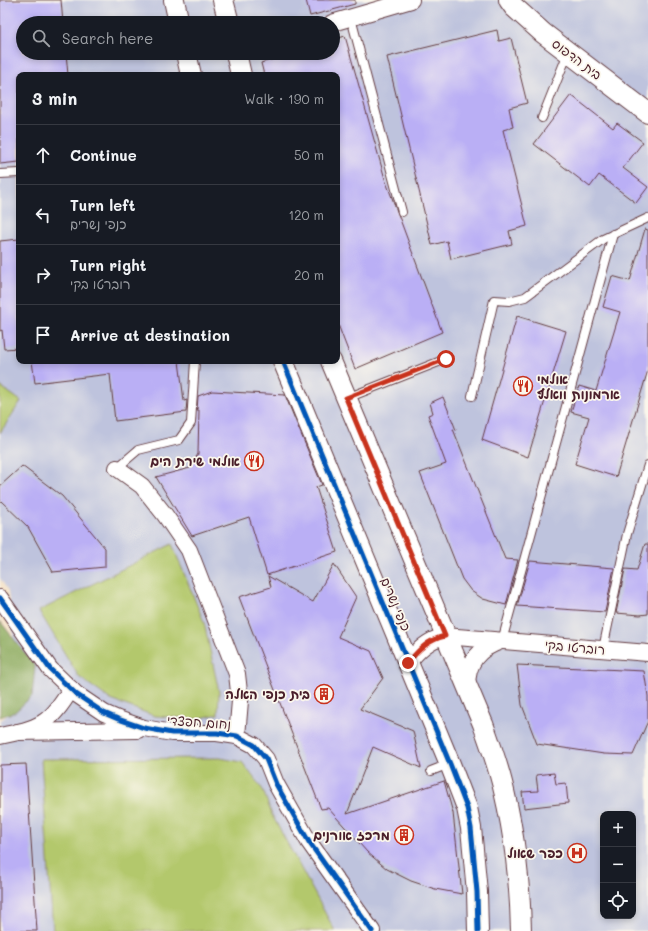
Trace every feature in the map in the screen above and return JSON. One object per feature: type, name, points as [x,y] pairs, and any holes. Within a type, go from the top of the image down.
[{"type":"street","points":[[174,0],[177,16]]},
{"type":"street","points":[[223,0],[226,16]]},
{"type":"street","points":[[340,21],[411,0]]},
{"type":"street","name":"בית הדפוס","points":[[509,0],[514,7],[537,28],[648,113]]},
{"type":"street","points":[[188,60],[190,72]]},
{"type":"street","points":[[238,60],[240,72]]},
{"type":"street","name":"כנפי נשרים","points":[[284,364],[467,808],[471,828],[477,892],[478,931]]},
{"type":"street","points":[[332,364],[483,724],[497,764],[504,790],[518,873],[521,931]]},
{"type":"street","points":[[117,468],[142,486],[165,515],[189,550],[237,674],[240,701],[237,736]]},
{"type":"street","name":"נחום חפצדי","points":[[0,598],[50,669],[71,689],[104,713],[144,728],[172,733],[217,733],[237,736],[254,745],[266,759],[276,784],[309,842],[372,931]]},
{"type":"street","name":"רוברטו בקי","points":[[408,663],[424,646],[437,638],[445,636],[648,653]]},
{"type":"street","name":"רוברטו בקי","points":[[467,688],[468,671],[475,658],[484,649],[502,641]]},
{"type":"street","points":[[0,736],[34,728],[50,719],[61,707],[71,689]]},
{"type":"street","points":[[18,732],[155,730]]},
{"type":"lane","points":[[351,18],[402,212]]},
{"type":"lane","points":[[542,118],[568,53]]},
{"type":"lane","points":[[0,174],[16,173]]},
{"type":"lane","points":[[472,396],[494,300],[508,301],[525,297],[603,238],[648,218]]},
{"type":"lane","points":[[502,641],[613,234]]},
{"type":"lane","points":[[346,398],[446,359]]},
{"type":"lane","points":[[117,468],[138,450],[179,440],[190,423],[195,364]]},
{"type":"lane","points":[[603,649],[627,534],[648,464]]},
{"type":"lane","points":[[431,771],[450,764]]},
{"type":"shaded area","points":[[0,0],[648,0],[648,931],[0,931],[0,721],[21,704],[8,591],[0,578]]},
{"type":"green space","points":[[0,386],[21,401],[0,433]]},
{"type":"green space","points":[[172,544],[204,622],[219,692],[218,714],[197,719],[155,716],[111,700],[79,677],[39,611]]},
{"type":"green space","points":[[0,621],[35,666],[32,696],[15,712],[0,717]]},
{"type":"green space","points":[[220,758],[242,762],[263,790],[272,815],[335,931],[53,931],[41,759]]},
{"type":"building","points":[[0,0],[61,0],[62,16],[16,16],[16,60],[67,60],[68,72],[16,72],[16,162],[0,164]]},
{"type":"building","points":[[306,0],[355,0],[355,4],[310,16]]},
{"type":"building","points":[[497,30],[499,41],[511,38],[527,103],[509,108],[513,127],[503,130],[527,226],[509,231],[512,244],[451,259],[447,241],[432,245],[387,57]]},
{"type":"building","points":[[345,36],[385,179],[442,332],[355,369],[340,330],[340,72],[263,72],[261,63],[270,60],[340,60],[340,38]]},
{"type":"building","points":[[571,95],[613,128],[617,123],[643,142],[623,168],[648,187],[636,203],[599,175],[590,187],[534,144]]},
{"type":"building","points":[[645,229],[648,230],[648,370],[616,477],[575,464],[589,417],[571,412],[579,386],[596,391],[620,312],[603,307],[612,276],[630,281]]},
{"type":"building","points":[[16,239],[16,348],[4,349],[2,330],[0,331],[0,241]]},
{"type":"building","name":"אולמי ארמונות וואלף","points":[[517,316],[566,331],[528,457],[482,440]]},
{"type":"building","points":[[32,364],[179,364],[184,401],[187,400],[186,412],[115,421],[110,374],[35,383]]},
{"type":"building","name":"אולמי שירת הים","points":[[212,391],[285,395],[322,485],[316,487],[337,552],[267,575],[249,517],[192,536],[156,477],[190,468],[198,454],[198,396]]},
{"type":"building","points":[[443,397],[456,430],[453,429],[505,559],[518,560],[506,605],[483,599],[471,591],[462,579],[420,473],[446,464],[428,415],[433,413],[430,403]]},
{"type":"building","points":[[22,466],[62,496],[105,548],[105,567],[53,572],[28,527],[0,500],[0,486]]},
{"type":"building","points":[[645,544],[648,544],[648,614],[640,615],[616,613],[625,569],[637,570]]},
{"type":"building","points":[[530,561],[614,568],[605,612],[517,606]]},
{"type":"building","name":"בית כנפי האלה","points":[[334,564],[356,597],[338,637],[371,651],[383,678],[360,709],[413,731],[421,768],[373,747],[347,814],[444,781],[453,813],[462,894],[435,889],[411,881],[387,869],[367,852],[328,808],[321,809],[239,597],[271,587],[268,576],[313,602]]},
{"type":"building","points":[[517,665],[644,671],[648,696],[648,721],[633,755],[604,754],[537,744],[522,705]]},
{"type":"building","points":[[26,764],[37,931],[0,931],[0,765]]},
{"type":"building","points":[[554,773],[556,784],[566,783],[568,803],[524,808],[522,792],[538,791],[536,775]]},
{"type":"cycle path","points":[[284,364],[467,808],[471,828],[477,892],[478,931]]},
{"type":"cycle path","points":[[0,598],[50,669],[76,694],[104,713],[144,728],[172,733],[217,733],[237,736],[254,745],[266,759],[276,784],[309,842],[372,931]]},
{"type":"place","name":"אולמי ארמונות וואלף","points":[[523,386]]},
{"type":"place","name":"אולמי שירת הים","points":[[254,461]]},
{"type":"place","name":"בית כנפי האלה","points":[[324,694]]},
{"type":"place","name":"מרכז אורנים","points":[[404,835]]},
{"type":"place","name":"כפר שאול","points":[[577,853]]},
{"type":"route","points":[[408,663],[418,651],[430,641],[445,636],[346,398],[446,359]]}]
